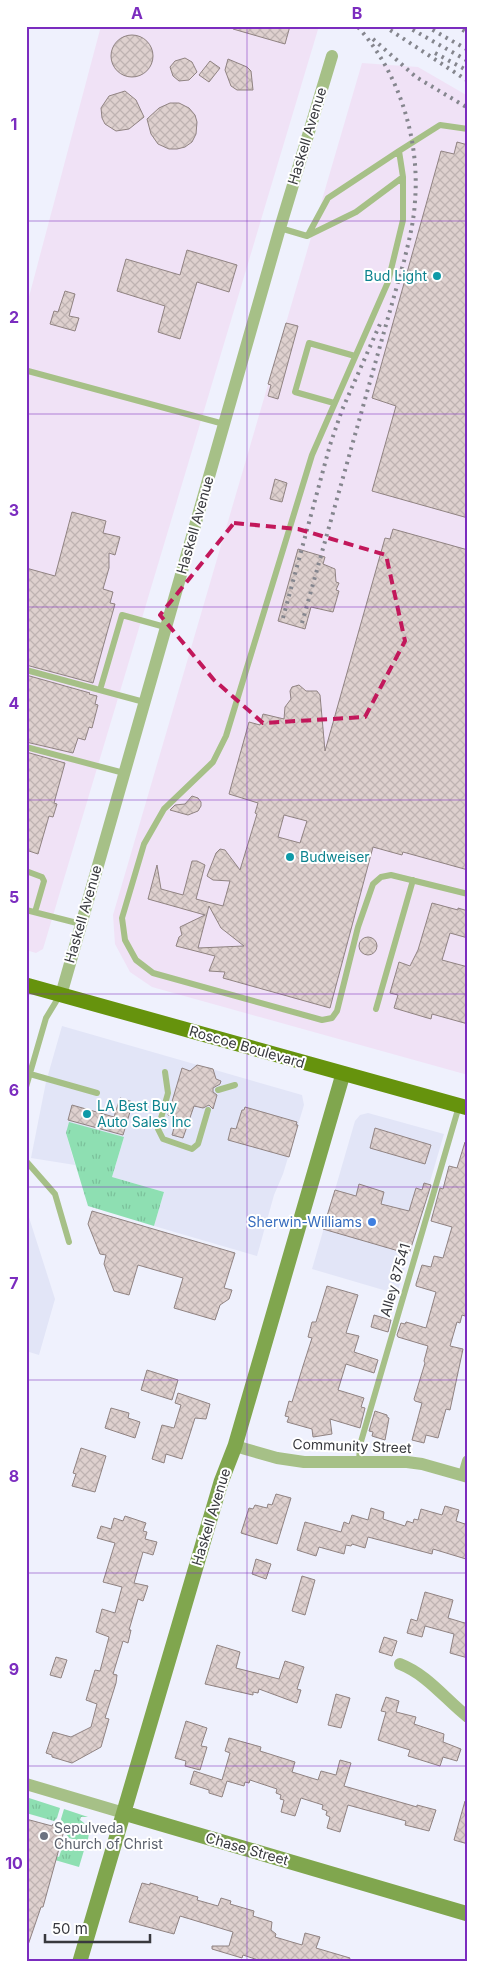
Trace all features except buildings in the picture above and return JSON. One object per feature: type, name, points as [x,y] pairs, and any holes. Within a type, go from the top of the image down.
[{"type":"main road","name":"Roscoe Boulevard","points":[[26,985],[463,1107]]},
{"type":"main road","name":"Haskell Avenue","points":[[80,1961],[220,1482],[235,1446],[343,1074]]},
{"type":"main road","name":"Chase Street","points":[[124,1813],[468,1914]]},
{"type":"street","name":"Haskell Avenue","points":[[61,994],[280,228],[332,56]]},
{"type":"street","name":"Community Street","points":[[235,1446],[277,1458],[304,1462],[422,1464],[466,1476]]},
{"type":"street","points":[[466,1476],[468,1461]]},
{"type":"street","points":[[400,1664],[426,1678],[468,1717]]},
{"type":"street","name":"Chase Street","points":[[26,1784],[124,1813]]},
{"type":"lane","points":[[307,236],[328,198],[440,125],[468,129]]},
{"type":"lane","points":[[399,151],[403,177],[403,220],[388,282],[312,455],[226,736],[213,762],[164,809],[144,844],[122,918],[125,940],[136,960],[152,973],[322,1020],[332,1018],[338,1011],[358,927],[373,884],[381,877],[391,875],[468,894]]},
{"type":"lane","points":[[280,228],[307,236],[356,212],[403,177]]},
{"type":"lane","points":[[334,403],[295,392],[309,343],[355,356]]},
{"type":"lane","points":[[28,371],[224,424]]},
{"type":"lane","points":[[100,690],[122,616],[165,627]]},
{"type":"lane","points":[[26,670],[144,702]]},
{"type":"lane","points":[[26,748],[124,773]]},
{"type":"lane","points":[[26,871],[42,877],[44,881],[35,912]]},
{"type":"lane","points":[[376,1009],[413,880]]},
{"type":"lane","points":[[26,910],[81,924]]},
{"type":"lane","points":[[26,1087],[46,1018],[61,994]]},
{"type":"lane","points":[[165,1072],[168,1093],[158,1129],[167,1142],[192,1149],[195,1148],[198,1144],[208,1110]]},
{"type":"lane","points":[[30,1074],[97,1093]]},
{"type":"lane","points":[[218,1090],[235,1085]]},
{"type":"lane","name":"Alley 87541","points":[[359,1462],[360,1445],[463,1107]]},
{"type":"lane","points":[[26,1160],[55,1194],[69,1242]]},
{"type":"highlighted area","points":[[234,523],[298,529],[386,555],[405,641],[365,717],[263,723],[214,680],[160,615]]},
{"type":"shaded area","points":[[101,26],[319,26],[43,949],[36,953],[26,950],[26,308]]},
{"type":"shaded area","points":[[362,63],[418,67],[468,96],[468,1075],[152,987],[130,972],[115,944],[113,915]]},
{"type":"shaded area","points":[[62,1026],[302,1095],[304,1105],[283,1174],[274,1195],[257,1256],[154,1226],[164,1192],[112,1177],[124,1137],[66,1133],[75,1165],[31,1158],[46,1082]]},
{"type":"shaded area","points":[[368,1113],[444,1134],[397,1294],[312,1269],[355,1121],[360,1115]]},
{"type":"shaded area","points":[[26,1208],[55,1299],[39,1355],[26,1351]]},
{"type":"green space","points":[[69,1122],[124,1137],[112,1177],[164,1192],[154,1226],[88,1206],[66,1133]]},
{"type":"green space","points":[[29,1798],[60,1808],[57,1818],[54,1821],[26,1813]]},
{"type":"green space","points":[[64,1809],[88,1817],[81,1817],[80,1820],[86,1825],[88,1830],[87,1843],[69,1838],[66,1834],[69,1825],[62,1823],[61,1819]]},
{"type":"green space","points":[[68,1841],[85,1847],[79,1867],[48,1858],[50,1854],[59,1857],[64,1842]]},
{"type":"railway","points":[[302,623],[404,261],[414,208],[416,178],[414,154],[404,108],[384,64],[372,44],[357,26]]},
{"type":"railway","points":[[384,26],[468,81]]},
{"type":"railway","points":[[406,26],[468,61]]},
{"type":"railway","points":[[426,26],[468,50]]},
{"type":"railway","points":[[456,26],[468,33]]},
{"type":"railway","points":[[373,39],[416,77],[468,108]]},
{"type":"railway","points":[[435,53],[468,71]]},
{"type":"railway","points":[[283,618],[330,445],[342,410],[380,324]]},
{"type":"place","name":"Bud Light","points":[[437,276]]},
{"type":"place","name":"Budweiser","points":[[290,857]]},
{"type":"place","name":"LA Best Buy Auto Sales Inc","points":[[87,1114]]},
{"type":"place","name":"Sherwin-Williams","points":[[372,1222]]},
{"type":"place","name":"Sepulveda Church of Christ","points":[[44,1836]]}]
